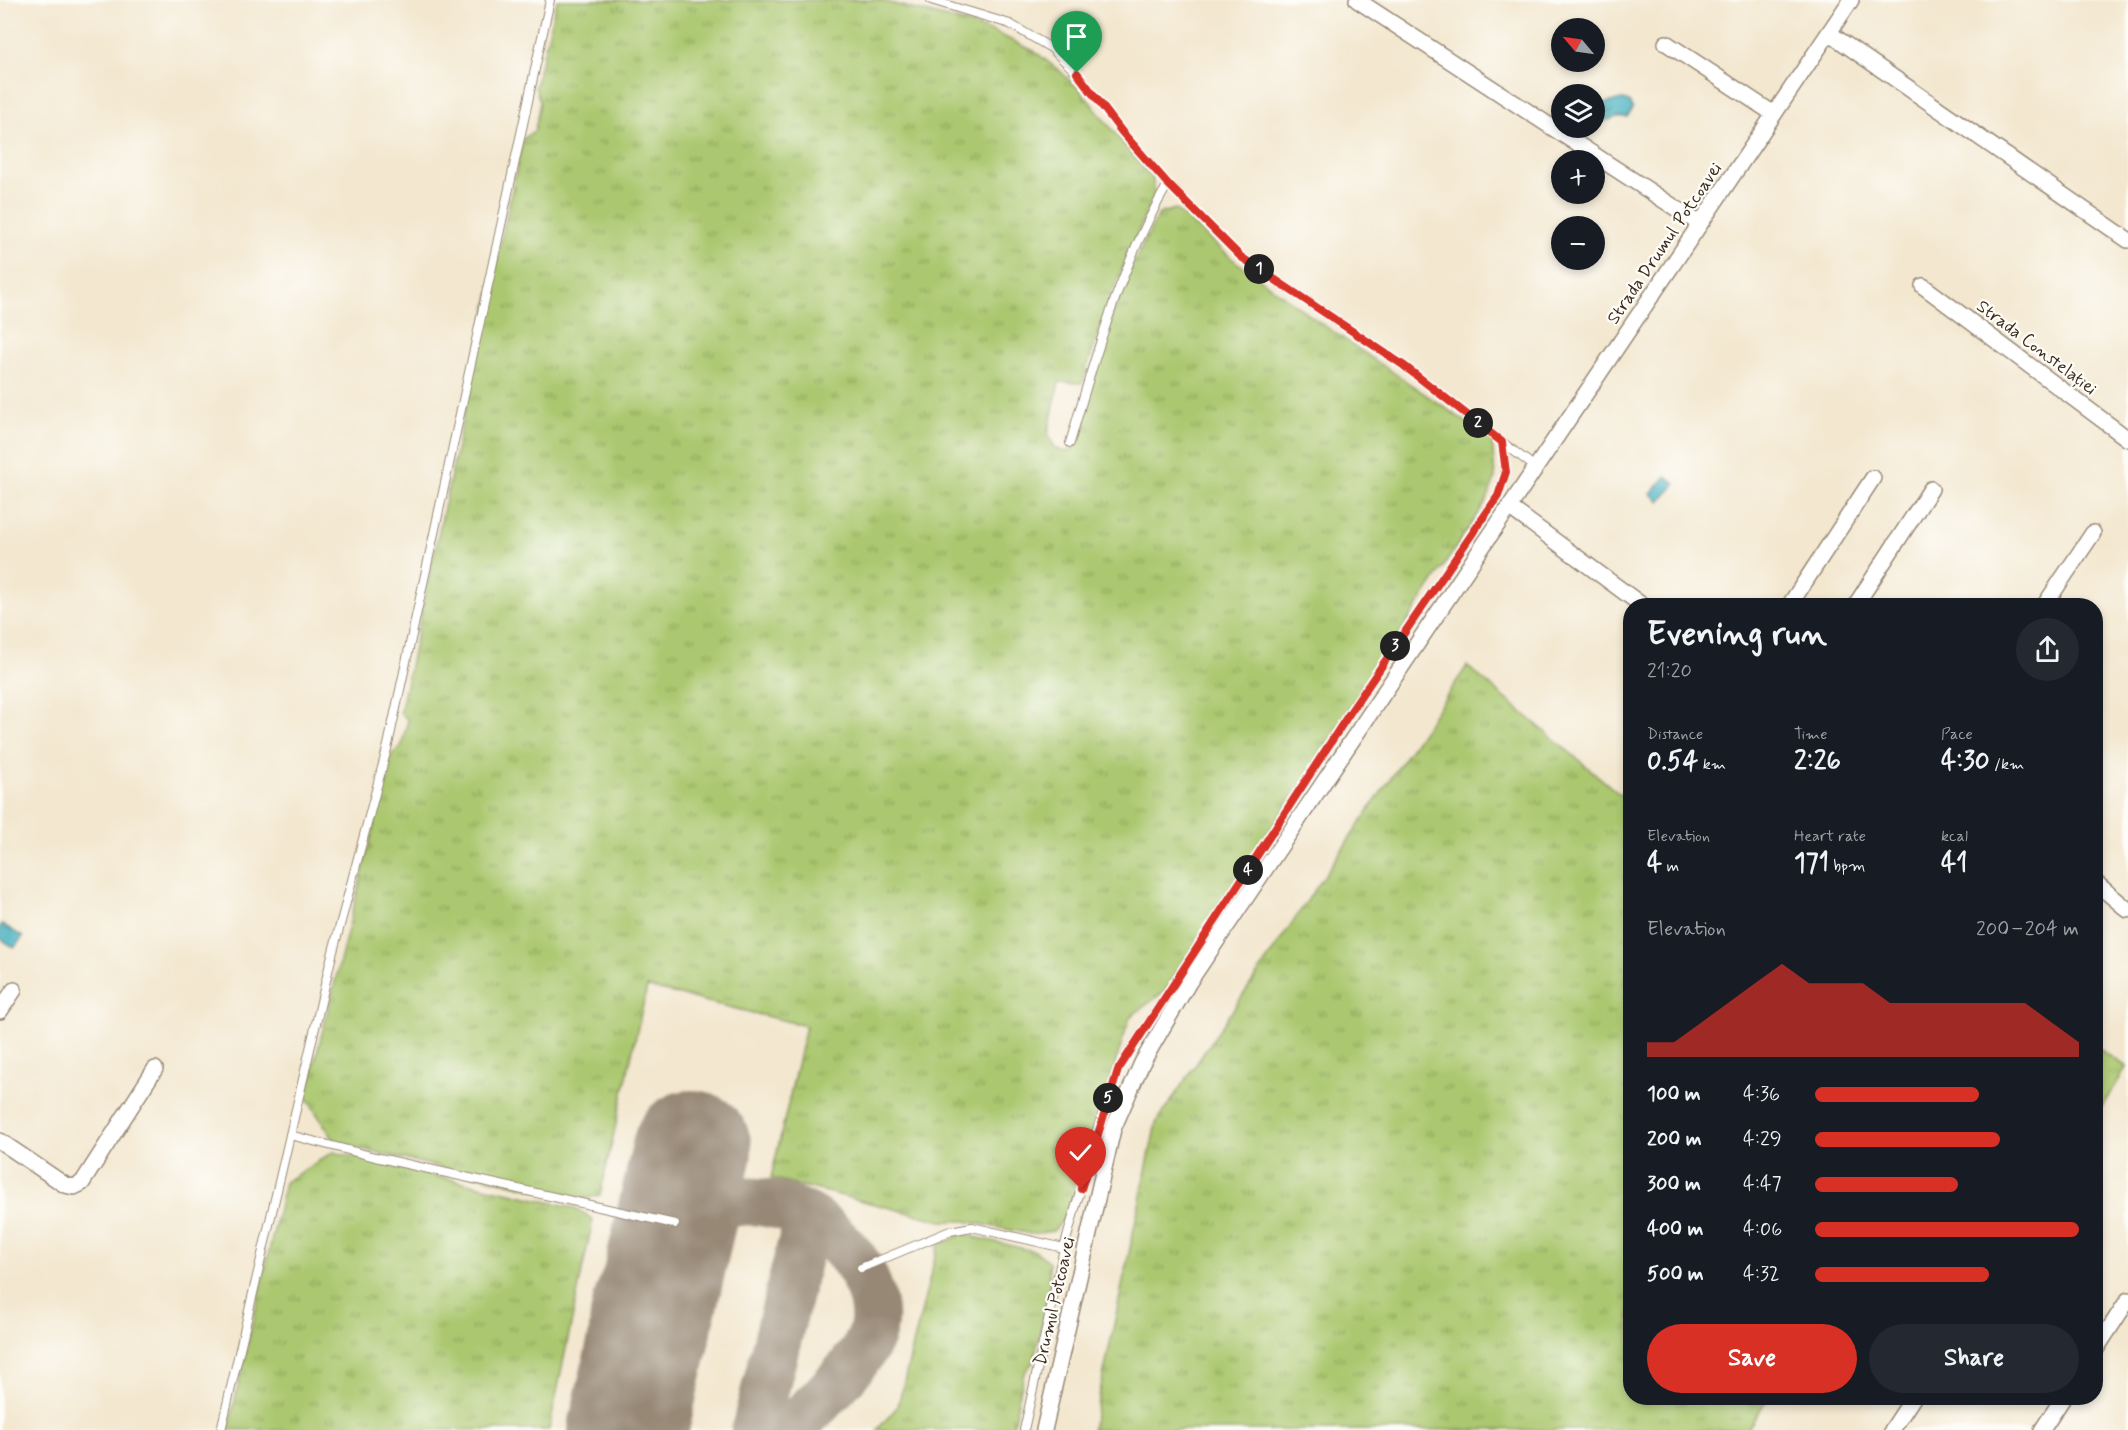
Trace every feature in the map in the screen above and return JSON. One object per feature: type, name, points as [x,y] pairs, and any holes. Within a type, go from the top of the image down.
[{"type":"street","points":[[1357,0],[1700,224]]},
{"type":"street","name":"Strada Drumul Potcoavei","points":[[1509,507],[1851,0]]},
{"type":"street","points":[[1829,33],[2128,240]]},
{"type":"street","points":[[1666,43],[1774,114]]},
{"type":"street","name":"Strada Constelației","points":[[1923,286],[2128,439]]},
{"type":"street","points":[[1794,598],[1873,478]]},
{"type":"street","points":[[1860,598],[1931,489]]},
{"type":"street","points":[[1509,507],[1632,598]]},
{"type":"street","name":"Drumul Potcoavei","points":[[1044,1430],[1113,1129],[1142,1063],[1189,982],[1509,507]]},
{"type":"street","points":[[2049,598],[2093,533]]},
{"type":"street","points":[[2103,889],[2128,910]]},
{"type":"street","points":[[0,1011],[14,990]]},
{"type":"street","points":[[0,1141],[64,1185],[74,1187],[82,1183],[155,1069]]},
{"type":"street","points":[[2103,1338],[2128,1299]]},
{"type":"street","points":[[1892,1430],[1908,1405]]},
{"type":"street","points":[[2042,1430],[2058,1405]]},
{"type":"lane","points":[[221,1430],[331,959],[388,745],[550,0]]},
{"type":"lane","points":[[931,0],[1010,24],[1051,48],[1077,73],[1122,132],[1168,184],[1241,257],[1403,365],[1535,467]]},
{"type":"lane","points":[[1070,442],[1112,304],[1148,218],[1168,184]]},
{"type":"lane","points":[[1024,1430],[1064,1248],[1097,1131],[1118,1070],[1351,711],[1498,496],[1506,472],[1502,442]]},
{"type":"lane","points":[[290,1135],[375,1157],[675,1224]]},
{"type":"lane","points":[[861,1268],[950,1231],[972,1227],[1064,1248]]},
{"type":"green space","points":[[557,0],[878,0],[994,32],[1034,51],[1061,72],[1080,90],[1153,180],[1154,195],[1110,297],[1082,383],[1059,382],[1048,433],[1055,448],[1065,452],[1073,449],[1101,348],[1131,270],[1159,214],[1175,209],[1231,258],[1322,324],[1492,440],[1495,478],[1487,500],[1165,991],[1130,1017],[1067,1216],[1053,1231],[1031,1234],[965,1221],[942,1221],[771,1178],[806,1026],[647,987],[600,1195],[580,1200],[336,1143],[306,1097],[392,754],[401,747],[408,720],[400,713],[523,139],[535,130],[540,102],[535,87]]},
{"type":"green space","points":[[1467,666],[1623,797],[1623,1405],[1763,1405],[1747,1430],[1092,1430],[1156,1123]]},
{"type":"green space","points":[[2103,1052],[2127,1067],[2103,1105]]},
{"type":"green space","points":[[333,1152],[575,1208],[593,1219],[549,1430],[228,1430],[285,1182]]},
{"type":"green space","points":[[963,1234],[1037,1252],[1049,1262],[1050,1284],[1034,1361],[1024,1373],[1012,1430],[877,1430],[898,1406],[938,1245]]},
{"type":"water","points":[[1621,99],[1629,102],[1633,109],[1627,117],[1605,121],[1605,103]]},
{"type":"water","points":[[1666,476],[1676,484],[1660,501],[1651,494]]},
{"type":"water","points":[[2,924],[23,937],[14,948],[0,938]]},
{"type":"taxiway","points":[[633,1409],[618,1368],[613,1325],[620,1292],[635,1262],[656,1238],[682,1219],[711,1207],[743,1202],[776,1205],[813,1220],[846,1250],[864,1276],[874,1308],[873,1329],[860,1354],[838,1382],[790,1430]]},
{"type":"taxiway","points":[[755,1430],[808,1217]]},
{"type":"runway","points":[[628,1430],[692,1150]]},
{"type":"route","points":[[1077,73],[1122,132],[1168,184],[1241,257],[1403,365],[1502,442],[1506,472],[1498,496],[1351,711],[1118,1070],[1097,1131],[1081,1189]]}]
